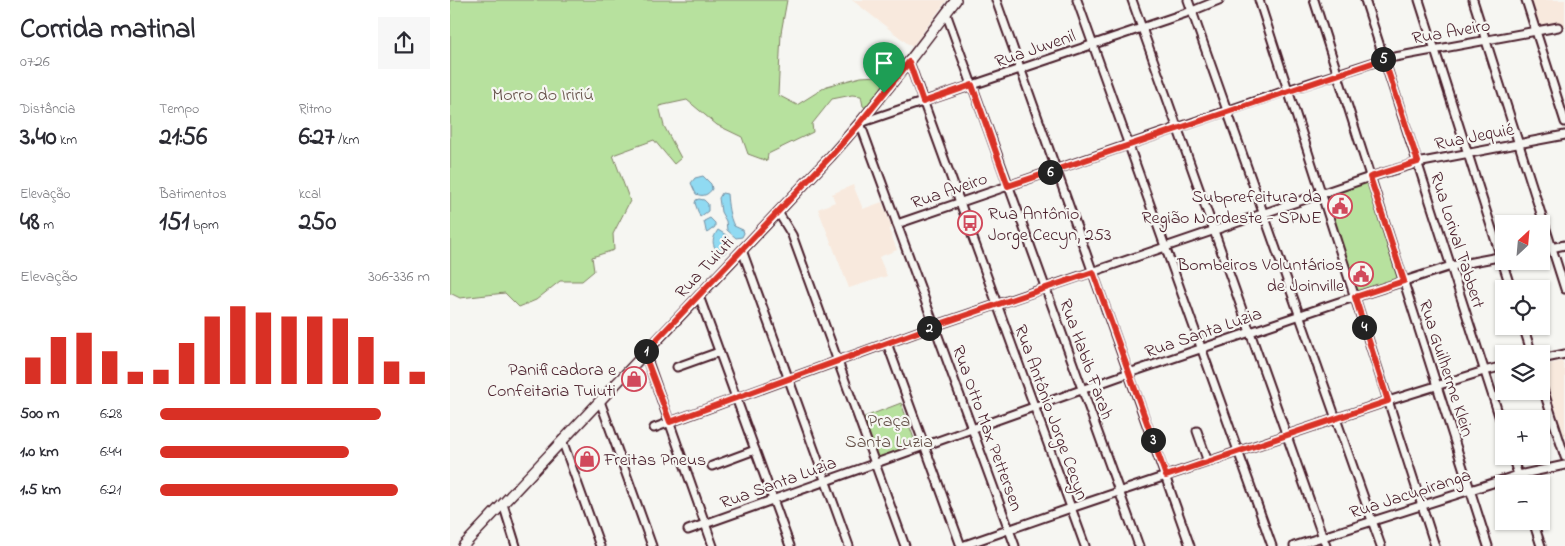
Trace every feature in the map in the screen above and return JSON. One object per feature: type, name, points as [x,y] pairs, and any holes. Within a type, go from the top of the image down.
[{"type":"main road","name":"Rua Tuiuti","points":[[463,546],[860,123],[956,0]]},
{"type":"street","points":[[996,0],[1190,546]]},
{"type":"street","points":[[1077,0],[1272,546]]},
{"type":"street","points":[[1132,0],[1326,546]]},
{"type":"street","points":[[1188,0],[1381,546]]},
{"type":"street","name":"Rua Juvenil","points":[[860,123],[1192,11],[1219,0]]},
{"type":"street","points":[[1258,0],[1435,546]]},
{"type":"street","name":"Rua Guilherme Klein","points":[[1314,0],[1488,546]]},
{"type":"street","name":"Rua Lorival Tabbert","points":[[1365,0],[1497,410]]},
{"type":"street","points":[[1419,0],[1495,236]]},
{"type":"street","points":[[1473,0],[1565,289]]},
{"type":"street","points":[[1526,0],[1565,122]]},
{"type":"street","name":"Rua Habib Farah","points":[[946,14],[1139,546]]},
{"type":"street","name":"Rua Aveiro","points":[[896,224],[1384,59],[1558,27]]},
{"type":"street","name":"Rua Antônio Jorge Cecyn","points":[[909,62],[1085,546]]},
{"type":"street","name":"Rua Otto Max Pettersen","points":[[860,123],[1015,546]]},
{"type":"street","name":"Rua Jequié","points":[[654,428],[934,326],[1370,177],[1418,162],[1565,135]]},
{"type":"street","points":[[778,212],[792,235],[905,546]]},
{"type":"street","points":[[1552,248],[1565,245]]},
{"type":"street","points":[[742,250],[849,546]]},
{"type":"street","name":"Rua Santa Luzia","points":[[688,530],[1202,348],[1451,266],[1495,258]]},
{"type":"street","points":[[699,296],[790,546]]},
{"type":"street","points":[[887,344],[961,546],[1336,418],[1495,368]]},
{"type":"street","points":[[677,367],[719,352]]},
{"type":"street","points":[[644,353],[713,546]]},
{"type":"street","points":[[1550,357],[1565,354]]},
{"type":"street","points":[[1547,400],[1565,457]]},
{"type":"street","points":[[600,401],[652,546]]},
{"type":"street","points":[[1197,431],[1208,462]]},
{"type":"street","points":[[562,440],[600,546]]},
{"type":"street","points":[[712,466],[755,450]]},
{"type":"street","points":[[1515,465],[1518,475]]},
{"type":"street","name":"Rua Jacupiranga","points":[[1518,475],[1565,465]]},
{"type":"street","name":"Rua Jacupiranga","points":[[1294,546],[1495,482]]},
{"type":"street","points":[[503,504],[516,546]]},
{"type":"street","points":[[1536,530],[1541,546]]},
{"type":"shaded area","points":[[852,0],[947,0],[912,47]]},
{"type":"shaded area","points":[[1530,0],[1565,0],[1565,28],[1562,29],[1560,22],[1539,25]]},
{"type":"shaded area","points":[[853,185],[863,209],[882,202],[892,228],[889,230],[897,250],[879,257],[887,276],[849,288],[818,209],[835,202],[832,194]]},
{"type":"shaded area","points":[[1562,361],[1565,371],[1565,438],[1550,393],[1550,364]]},
{"type":"green space","name":"Morro do Iririú","points":[[450,0],[787,0],[781,33],[778,95],[797,105],[827,86],[861,77],[878,76],[882,79],[883,85],[867,109],[863,106],[861,96],[852,95],[832,99],[812,124],[813,132],[768,154],[767,161],[748,154],[742,137],[717,125],[687,100],[659,106],[664,126],[681,158],[674,164],[654,140],[613,155],[630,201],[613,234],[614,250],[592,257],[594,271],[582,281],[560,281],[536,300],[519,307],[505,293],[460,298],[450,293]]},
{"type":"green space","points":[[1368,182],[1399,278],[1357,293],[1325,197]]},
{"type":"green space","name":"Praça Santa Luzia","points":[[901,403],[916,444],[877,458],[862,418]]},
{"type":"water","points":[[703,176],[711,184],[712,189],[707,194],[696,194],[691,183],[695,178]]},
{"type":"water","points":[[722,193],[727,194],[731,218],[734,226],[743,230],[742,237],[736,238],[727,230],[719,198]]},
{"type":"water","points":[[699,199],[704,200],[708,204],[708,211],[700,217],[695,203]]},
{"type":"water","points":[[710,218],[715,223],[715,227],[707,233],[704,221]]},
{"type":"water","points":[[718,230],[726,235],[732,243],[726,252],[722,254],[713,243]]},
{"type":"place","name":"Subprefeitura da Região Nordeste - SPNE","points":[[1340,206]]},
{"type":"place","name":"Rua Antônio Jorge Cecyn, 253","points":[[970,223]]},
{"type":"place","name":"Bombeiros Voluntários de Joinville","points":[[1361,274]]},
{"type":"place","name":"Panificadora e Confeitaria Tuiuti","points":[[634,379]]},
{"type":"place","name":"Freitas Pneus","points":[[587,459]]},
{"type":"route","points":[[1384,59],[1418,162],[1370,177],[1404,281],[1355,297],[1388,401],[1166,476],[1093,272],[934,326],[670,422],[644,353],[830,157],[884,93],[909,62],[923,102],[972,85],[1008,186],[1384,59]]}]
